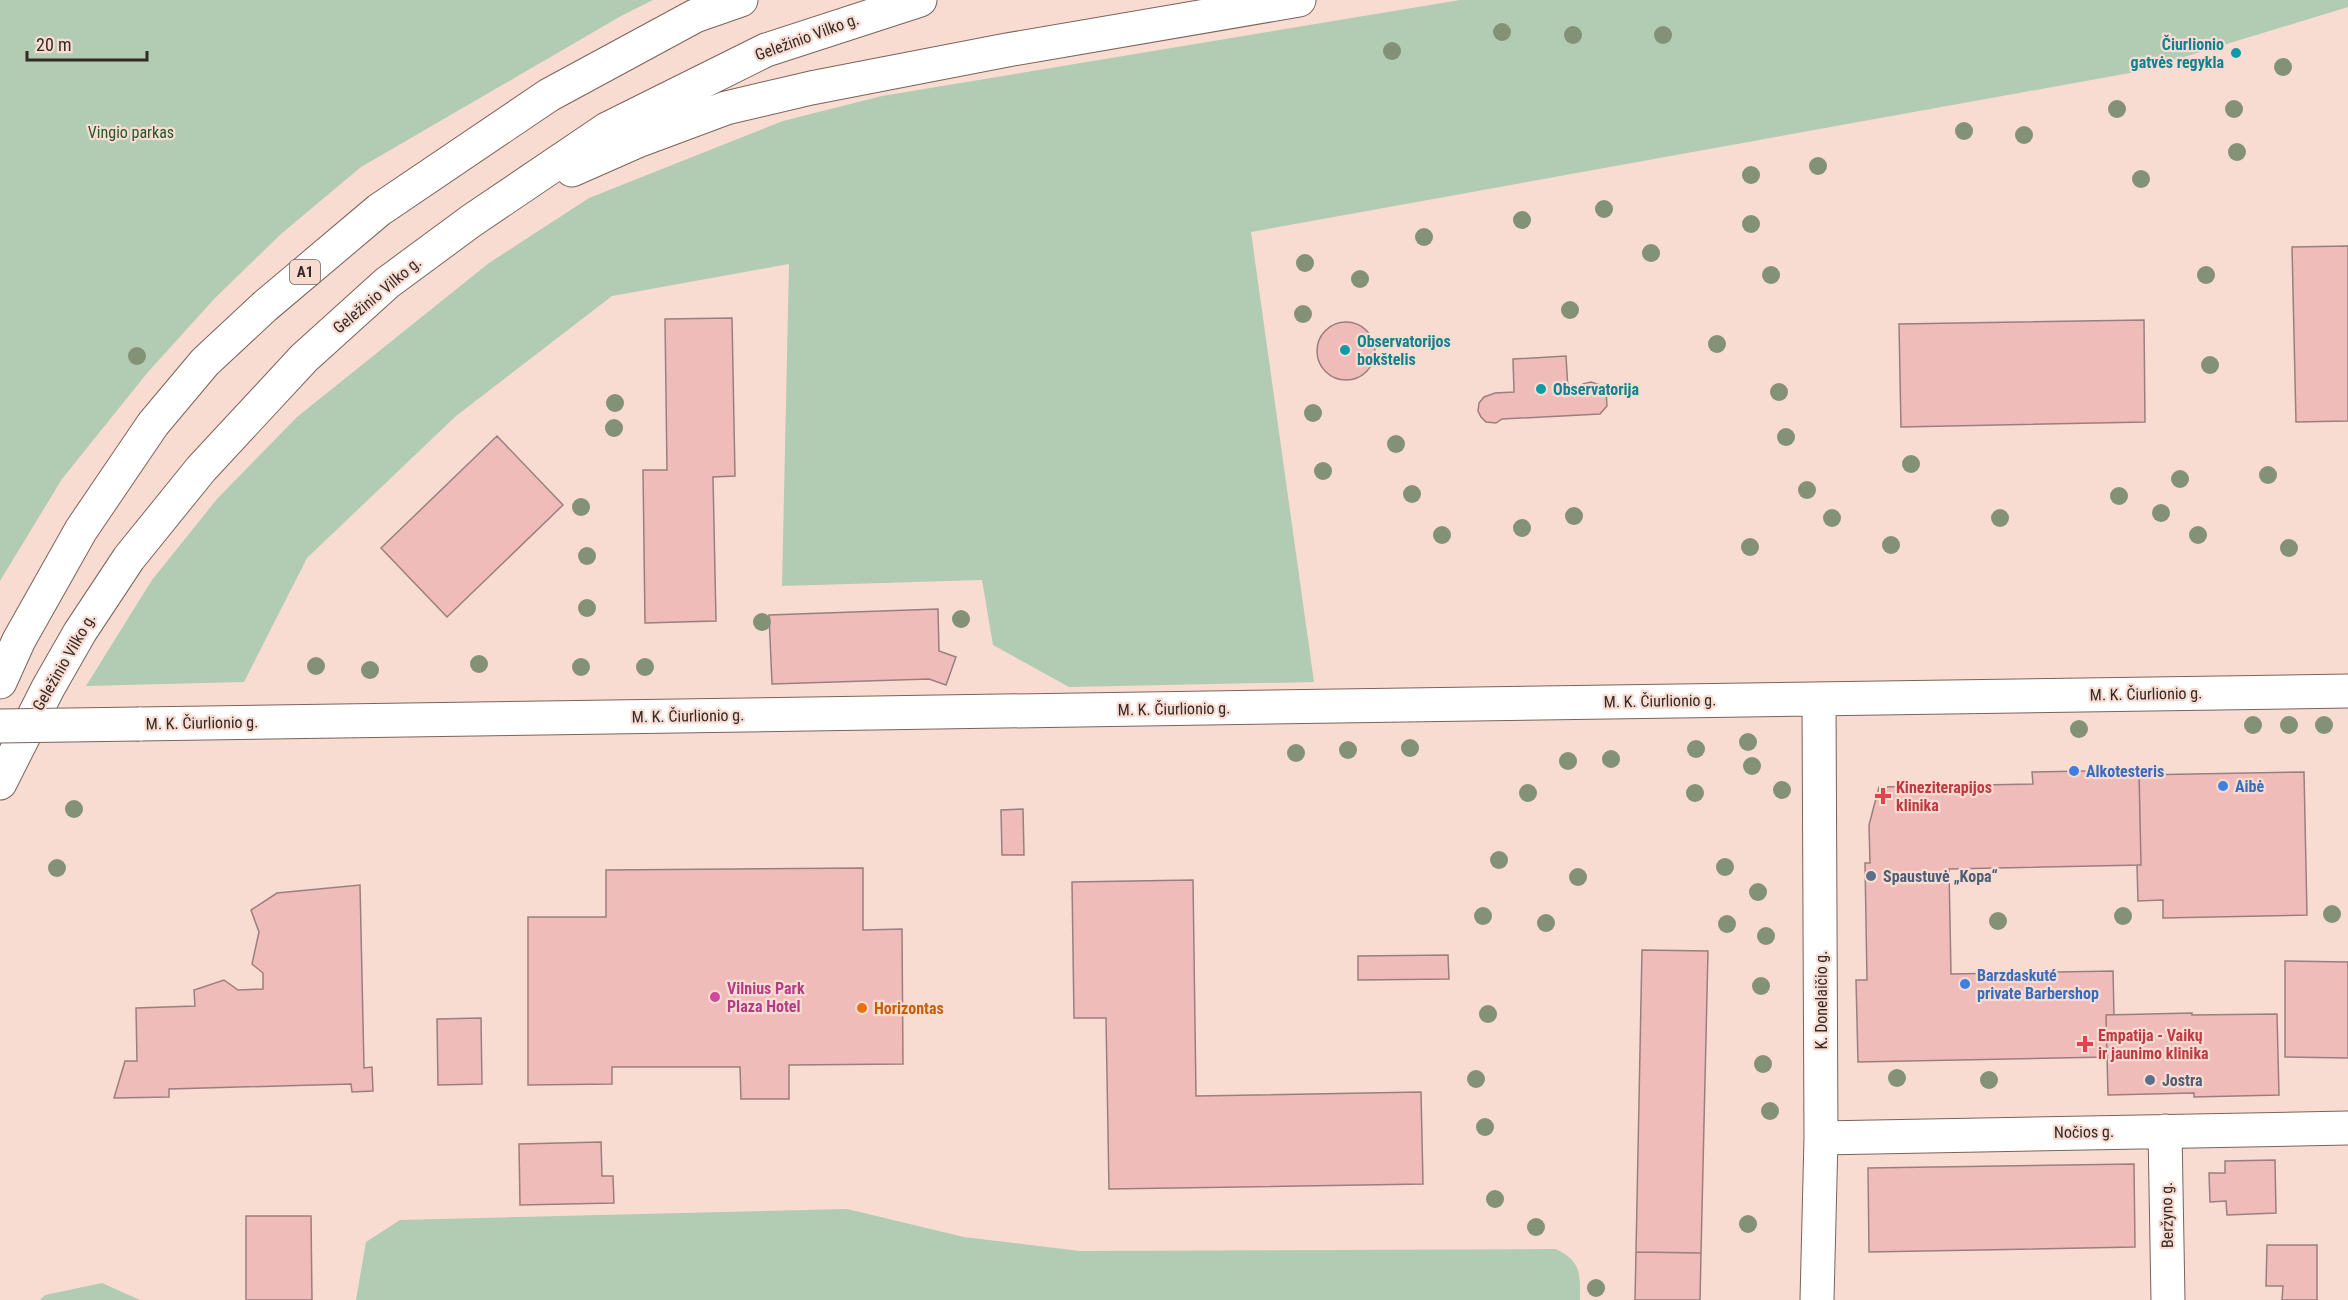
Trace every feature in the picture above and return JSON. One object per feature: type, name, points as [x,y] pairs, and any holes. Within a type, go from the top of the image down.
[{"type":"main road","name":"A1","points":[[0,682],[19,640],[81,530],[153,424],[205,362],[264,307],[379,210],[549,96],[695,16],[741,0]]},
{"type":"main road","name":"Geležinio Vilko g.","points":[[0,783],[48,688],[80,632],[129,558],[201,469],[303,358],[387,283],[471,221],[607,129],[766,50],[920,0]]},
{"type":"main road","points":[[471,221],[640,140],[726,108],[811,88],[1007,50],[1299,0]]},
{"type":"main road","name":"M. K. Čiurlionio g.","points":[[0,726],[2348,691]]},
{"type":"main road","name":"K. Donelaičio g.","points":[[1817,1300],[1821,1138],[1819,699]]},
{"type":"main road","name":"Nočios g.","points":[[1821,1138],[2348,1128]]},
{"type":"main road","name":"Beržyno g.","points":[[2165,1131],[2168,1300]]},
{"type":"green space","name":"Vingio parkas","points":[[0,0],[653,0],[621,16],[361,167],[281,234],[215,298],[148,372],[62,479],[0,581]]},
{"type":"green space","points":[[1460,0],[2348,0],[2348,7],[2135,72],[1251,232],[1314,682],[1069,687],[993,645],[982,580],[782,586],[789,264],[612,296],[456,416],[307,558],[244,682],[86,686],[152,580],[217,499],[297,417],[489,263],[589,198],[783,121],[882,96]]},
{"type":"green space","points":[[847,1209],[964,1237],[1080,1251],[1556,1249],[1571,1259],[1578,1270],[1580,1300],[356,1300],[366,1242],[400,1220]]},
{"type":"green space","points":[[102,1283],[140,1300],[40,1300],[45,1295]]},
{"type":"building","points":[[2348,246],[2348,421],[2296,422],[2292,247]]},
{"type":"building","points":[[732,318],[735,476],[713,477],[716,621],[645,623],[643,470],[667,470],[665,319]]},
{"type":"building","points":[[2144,320],[2145,422],[1901,427],[1899,324]]},
{"type":"building","name":"Observatorijos bokštelis","points":[[1340,322],[1352,322],[1367,330],[1375,345],[1375,357],[1367,372],[1352,380],[1340,380],[1325,372],[1317,357],[1317,345],[1325,330]]},
{"type":"building","name":"Observatorija","points":[[1566,356],[1568,390],[1577,389],[1591,382],[1600,385],[1606,391],[1607,406],[1600,414],[1502,419],[1496,423],[1486,422],[1481,417],[1478,411],[1479,403],[1484,397],[1495,393],[1514,392],[1513,359]]},
{"type":"building","points":[[497,436],[563,505],[447,617],[381,548]]},
{"type":"building","points":[[938,609],[939,651],[956,657],[946,685],[929,679],[772,684],[769,615]]},
{"type":"building","points":[[2139,770],[2141,865],[1949,869],[1951,974],[2113,971],[2114,1015],[2106,1015],[2107,1057],[1858,1062],[1856,980],[1867,980],[1865,863],[1870,863],[1869,825],[1879,787],[2033,784],[2032,772]]},
{"type":"building","points":[[2304,772],[2307,915],[2163,918],[2163,900],[2138,901],[2137,865],[2141,865],[2139,775]]},
{"type":"building","points":[[1023,809],[1024,855],[1002,855],[1001,810]]},
{"type":"building","name":"Vilnius Park Plaza Hotel","points":[[863,868],[863,930],[902,929],[903,1064],[789,1065],[789,1099],[741,1099],[740,1067],[612,1067],[612,1084],[528,1085],[528,917],[606,917],[606,870]]},
{"type":"building","points":[[1193,880],[1196,1096],[1421,1092],[1423,1184],[1109,1189],[1106,1018],[1074,1018],[1072,882]]},
{"type":"building","points":[[360,885],[364,1068],[372,1067],[373,1091],[352,1092],[351,1084],[169,1089],[169,1097],[114,1098],[125,1061],[137,1061],[136,1008],[195,1006],[194,990],[224,980],[238,990],[263,989],[263,973],[252,964],[259,932],[251,910],[277,893]]},
{"type":"building","points":[[1642,950],[1708,951],[1701,1253],[1636,1252]]},
{"type":"building","points":[[1448,955],[1449,979],[1358,980],[1358,956]]},
{"type":"building","points":[[2285,961],[2348,962],[2348,1058],[2285,1057]]},
{"type":"building","points":[[2192,1013],[2192,1015],[2277,1014],[2279,1095],[2194,1097],[2194,1093],[2108,1095],[2106,1015]]},
{"type":"building","points":[[481,1018],[482,1084],[438,1085],[437,1019]]},
{"type":"building","points":[[601,1142],[602,1176],[613,1176],[614,1203],[520,1205],[519,1144]]},
{"type":"building","points":[[2275,1160],[2276,1213],[2227,1215],[2226,1201],[2210,1202],[2209,1173],[2225,1173],[2225,1161]]},
{"type":"building","points":[[2134,1164],[2135,1247],[1869,1252],[1868,1168]]},
{"type":"building","points":[[246,1216],[311,1216],[312,1300],[246,1300]]},
{"type":"building","points":[[2267,1245],[2317,1245],[2317,1300],[2282,1300],[2283,1286],[2266,1286]]},
{"type":"building","points":[[1636,1252],[1701,1253],[1700,1300],[1635,1300]]},
{"type":"place","name":"Čiurlionio gatvės regykla","points":[[2236,53]]},
{"type":"place","name":"Observatorijos bokštelis","points":[[1345,350]]},
{"type":"place","name":"Observatorija","points":[[1541,389]]},
{"type":"place","name":"Alkotesteris","points":[[2074,771]]},
{"type":"place","name":"Aibė","points":[[2223,786]]},
{"type":"place","name":"Kineziterapijos klinika","points":[[1883,796]]},
{"type":"place","name":"Spaustuvė „Kopa“","points":[[1871,876]]},
{"type":"place","name":"Barzdaskuté private Barbershop","points":[[1965,984]]},
{"type":"place","name":"Vilnius Park Plaza Hotel","points":[[715,997]]},
{"type":"place","name":"Horizontas","points":[[862,1008]]},
{"type":"place","name":"Empatija - Vaikų ir jaunimo klinika","points":[[2085,1044]]},
{"type":"place","name":"Jostra","points":[[2150,1080]]}]
